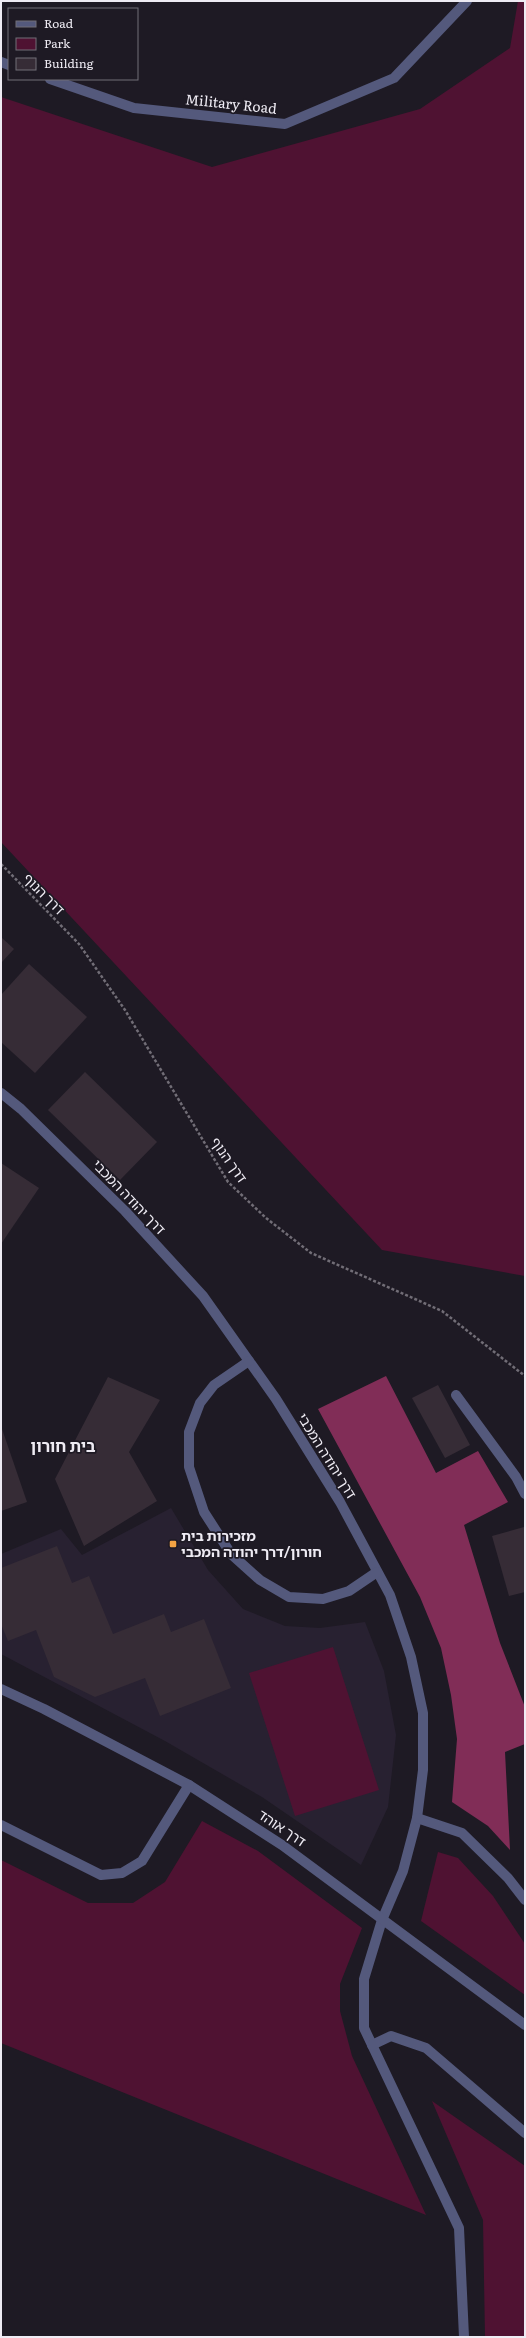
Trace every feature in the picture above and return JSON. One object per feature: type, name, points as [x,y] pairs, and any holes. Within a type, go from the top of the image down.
[{"type":"street","name":"Military Road","points":[[53,80],[134,108],[285,124],[394,78],[467,1]]},
{"type":"street","name":"דרך יהודה המכבי","points":[[1,1093],[21,1108],[125,1212],[203,1296],[276,1399],[340,1502],[390,1595],[411,1657],[423,1713],[423,1770],[417,1818],[403,1871],[382,1920],[364,1979],[364,2028],[459,2228],[464,2337]]},
{"type":"street","points":[[249,1361],[214,1385],[200,1403],[189,1432],[189,1467],[204,1512],[231,1554],[260,1580],[289,1597],[324,1599],[349,1590],[377,1572]]},
{"type":"street","points":[[456,1395],[516,1477],[525,1494]]},
{"type":"street","name":"דרך אוהד","points":[[1,1689],[44,1709],[189,1785],[282,1844],[382,1920],[525,2025]]},
{"type":"street","points":[[1,1825],[101,1875],[122,1873],[142,1861],[189,1785]]},
{"type":"street","points":[[417,1818],[462,1833],[508,1878],[525,1900]]},
{"type":"street","points":[[372,2045],[391,2036],[426,2048],[525,2133]]},
{"type":"path","name":"דרך הנוף","points":[[1,864],[79,944],[125,1010],[228,1182],[255,1207],[311,1253],[442,1311],[525,1376]]},
{"type":"shaded area","points":[[386,1376],[436,1473],[478,1451],[508,1502],[464,1525],[500,1643],[525,1707],[525,1744],[505,1752],[510,1850],[488,1826],[452,1802],[457,1739],[451,1695],[441,1648],[420,1597],[318,1409]]},
{"type":"shaded area","points":[[171,1508],[208,1570],[243,1609],[285,1626],[320,1628],[365,1622],[384,1671],[396,1735],[388,1807],[361,1865],[262,1797],[165,1741],[1,1654],[1,1554],[61,1529],[82,1555]]},
{"type":"green space","points":[[518,1],[525,1],[525,1276],[382,1250],[1,842],[1,97],[212,167],[420,109],[510,48]]},
{"type":"green space","points":[[333,1647],[379,1790],[295,1816],[249,1673]]},
{"type":"green space","points":[[202,1821],[258,1851],[362,1928],[340,1984],[340,2011],[352,2056],[426,2215],[1,2043],[1,1860],[88,1903],[133,1903],[165,1882]]},
{"type":"green space","points":[[438,1852],[458,1858],[493,1896],[525,1944],[525,1995],[421,1921]]},
{"type":"green space","points":[[432,2101],[525,2166],[525,2337],[485,2337],[483,2220]]},
{"type":"building","points":[[1,937],[14,949],[1,963]]},
{"type":"building","points":[[29,964],[87,1017],[35,1073],[1,1042],[1,995]]},
{"type":"building","points":[[85,1072],[157,1142],[120,1180],[48,1110]]},
{"type":"building","points":[[1,1163],[39,1188],[1,1244]]},
{"type":"building","points":[[108,1377],[160,1400],[129,1452],[157,1501],[84,1546],[55,1479]]},
{"type":"building","points":[[438,1385],[470,1445],[445,1458],[412,1398]]},
{"type":"building","points":[[1,1426],[27,1502],[1,1511]]},
{"type":"building","points":[[524,1527],[525,1592],[509,1596],[492,1536]]},
{"type":"building","points":[[57,1546],[72,1583],[89,1576],[113,1634],[164,1614],[171,1632],[204,1619],[231,1688],[160,1716],[145,1678],[95,1697],[54,1677],[36,1630],[8,1641],[1,1624],[1,1568]]},
{"type":"place","name":"מזכירות בית חורון/דרך יהודה המכבי","points":[[173,1544]]},
{"type":"district","name":"בית חורון","points":[[63,1446]]}]
